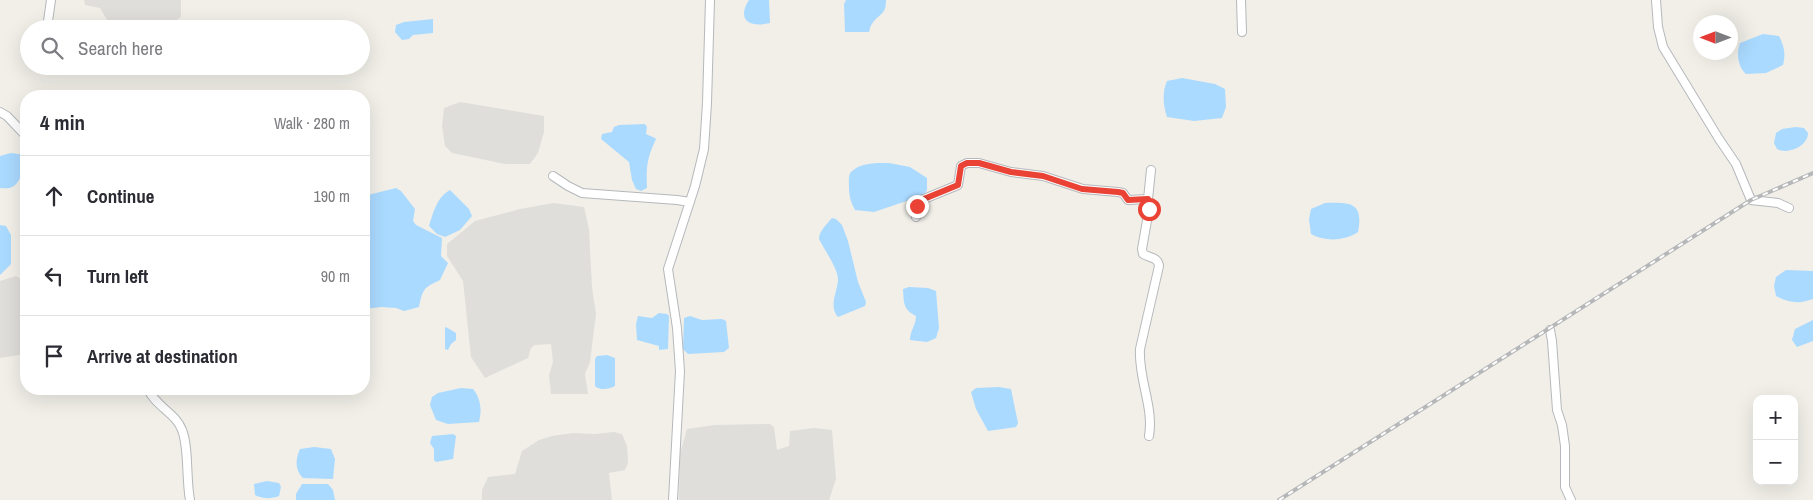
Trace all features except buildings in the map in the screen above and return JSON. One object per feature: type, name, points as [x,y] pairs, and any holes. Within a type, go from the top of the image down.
[{"type":"street","points":[[48,20],[51,0]]},
{"type":"street","points":[[673,500],[680,371],[677,328],[668,269],[690,202],[704,149],[710,0]]},
{"type":"street","points":[[1241,0],[1242,32]]},
{"type":"street","points":[[1656,0],[1658,27],[1663,47],[1719,140],[1736,164],[1751,200],[1778,203],[1789,208]]},
{"type":"street","points":[[0,112],[7,116],[20,130]]},
{"type":"street","points":[[916,217],[919,201],[958,185],[961,166],[967,163],[979,163],[1011,172],[1043,176],[1082,189],[1123,193],[1128,200],[1148,199]]},
{"type":"street","points":[[1149,436],[1151,425],[1139,363],[1140,349],[1159,266],[1155,258],[1143,254],[1142,249],[1149,209],[1148,199],[1151,170]]},
{"type":"street","points":[[553,176],[582,193],[690,202]]},
{"type":"street","points":[[1550,330],[1557,410],[1562,425],[1565,446],[1565,488],[1571,500]]},
{"type":"street","points":[[151,395],[161,408],[171,415],[182,430],[187,457],[187,483],[190,500]]},
{"type":"shaded area","points":[[84,0],[181,0],[181,17],[177,20],[107,20],[100,8],[85,5]]},
{"type":"shaded area","points":[[460,102],[544,116],[544,132],[538,153],[530,164],[505,164],[452,153],[445,146],[442,126],[444,108]]},
{"type":"shaded area","points":[[553,203],[584,207],[589,229],[592,287],[596,314],[590,362],[585,374],[588,394],[551,394],[549,375],[553,362],[551,344],[535,345],[531,348],[528,358],[485,378],[471,357],[463,281],[447,256],[447,244],[475,221],[520,209]]},
{"type":"shaded area","points":[[16,276],[20,278],[20,355],[0,358],[0,281]]},
{"type":"shaded area","points":[[770,424],[774,427],[777,450],[789,446],[790,431],[814,428],[832,430],[836,479],[829,500],[679,500],[680,454],[687,429],[714,425]]},
{"type":"shaded area","points":[[614,432],[622,434],[627,446],[628,463],[625,470],[609,473],[612,500],[482,500],[482,490],[488,477],[515,474],[522,451],[539,440],[573,433],[595,434]]},
{"type":"water","points":[[749,0],[769,0],[770,23],[756,24],[747,21],[744,13]]},
{"type":"water","points":[[846,0],[886,0],[886,5],[883,12],[871,25],[869,32],[845,32],[844,4]]},
{"type":"water","points":[[433,19],[433,33],[413,35],[409,39],[402,40],[395,32],[396,25],[404,22]]},
{"type":"water","points":[[1763,34],[1779,36],[1784,50],[1783,65],[1766,73],[1746,74],[1741,68],[1739,60],[1740,43]]},
{"type":"water","points":[[1182,78],[1215,84],[1225,89],[1226,107],[1222,118],[1194,121],[1167,117],[1164,90],[1167,81]]},
{"type":"water","points":[[645,124],[647,127],[646,134],[656,139],[648,163],[647,188],[641,191],[636,189],[632,180],[629,162],[601,139],[602,134],[612,132],[614,127],[619,125]]},
{"type":"water","points":[[1804,128],[1808,133],[1805,142],[1792,150],[1781,151],[1777,149],[1774,143],[1776,133],[1782,129]]},
{"type":"water","points":[[11,153],[20,154],[20,178],[15,185],[9,188],[0,188],[0,156]]},
{"type":"water","points":[[889,163],[910,167],[927,178],[927,190],[924,195],[874,212],[855,210],[849,193],[849,175],[851,172],[859,166]]},
{"type":"water","points":[[396,188],[401,191],[415,209],[413,221],[416,225],[442,238],[441,256],[448,263],[440,280],[425,290],[419,307],[404,311],[396,308],[370,308],[370,194]]},
{"type":"water","points":[[450,190],[469,209],[472,216],[460,230],[445,237],[437,234],[429,226],[439,201]]},
{"type":"water","points":[[1325,203],[1348,204],[1357,209],[1359,215],[1358,232],[1341,239],[1322,238],[1311,234],[1309,219],[1311,209]]},
{"type":"water","points":[[832,218],[842,225],[858,282],[866,302],[865,306],[838,317],[835,313],[834,303],[838,279],[819,239],[822,230]]},
{"type":"water","points":[[0,225],[6,226],[11,235],[11,264],[0,275]]},
{"type":"water","points":[[1786,270],[1813,271],[1813,299],[1794,302],[1776,296],[1774,286],[1776,277]]},
{"type":"water","points":[[909,287],[928,288],[936,291],[939,328],[936,338],[927,342],[910,340],[916,316],[906,308],[904,302],[903,289]]},
{"type":"water","points":[[659,313],[669,316],[668,349],[659,350],[659,346],[637,340],[636,324],[638,316],[652,318]]},
{"type":"water","points":[[690,316],[702,320],[722,319],[726,321],[729,348],[724,352],[688,354],[683,349],[684,318]]},
{"type":"water","points":[[1813,320],[1813,341],[1797,347],[1792,340],[1795,329]]},
{"type":"water","points":[[446,327],[456,333],[456,340],[448,350],[445,349]]},
{"type":"water","points":[[607,355],[615,358],[615,386],[599,389],[595,386],[595,359],[597,356]]},
{"type":"water","points":[[999,387],[1011,389],[1018,423],[1016,427],[988,431],[976,409],[971,392],[976,388]]},
{"type":"water","points":[[461,388],[473,389],[476,393],[480,405],[479,422],[448,424],[436,420],[430,405],[432,397],[438,393]]},
{"type":"water","points":[[453,434],[456,436],[453,459],[436,462],[434,460],[434,449],[430,443],[432,436]]},
{"type":"water","points":[[314,447],[331,449],[335,459],[333,479],[303,478],[298,472],[297,457],[300,449]]},
{"type":"water","points":[[267,481],[279,483],[281,487],[279,496],[267,498],[255,495],[254,484]]},
{"type":"water","points":[[302,484],[328,484],[333,490],[335,500],[296,500],[296,494]]},
{"type":"railway","points":[[1279,500],[1751,200],[1813,173]]},
{"type":"route","points":[[917,206],[919,201],[958,185],[961,166],[967,163],[979,163],[1011,172],[1043,176],[1072,187],[1123,193],[1128,200],[1148,199],[1149,209]]}]
